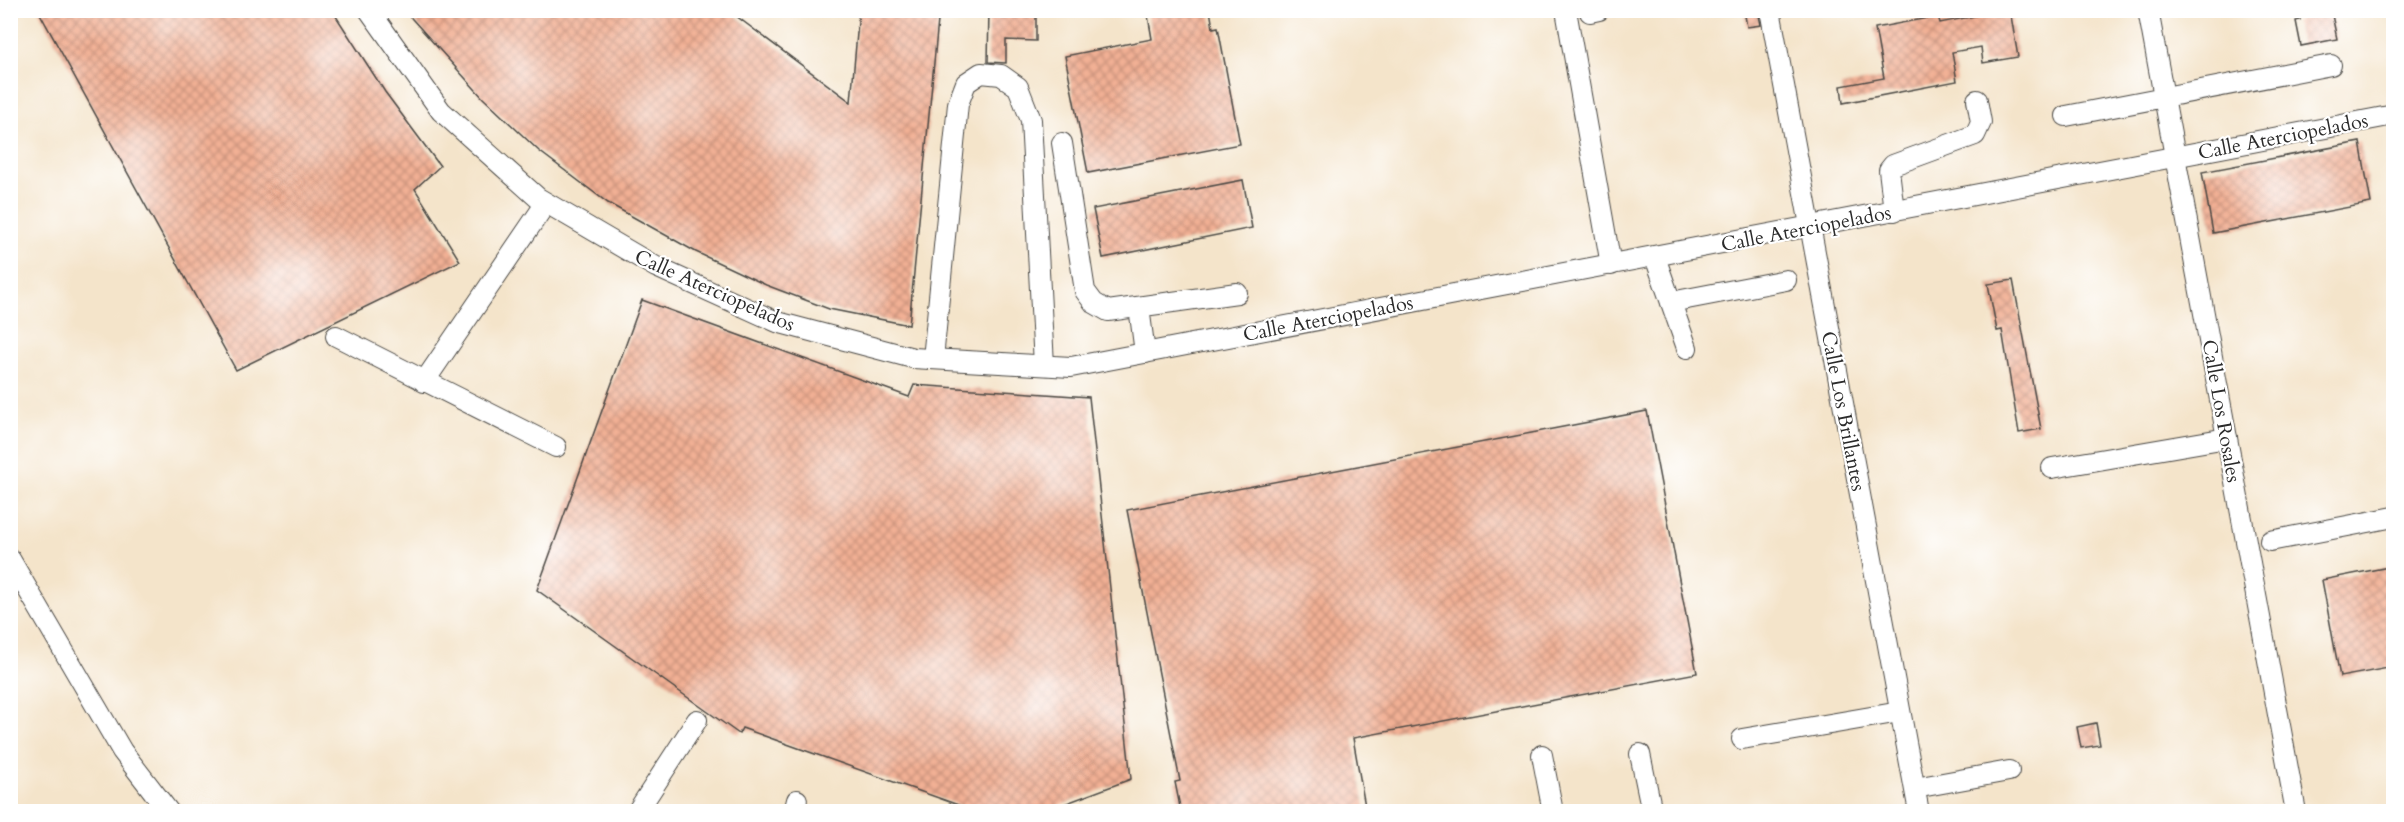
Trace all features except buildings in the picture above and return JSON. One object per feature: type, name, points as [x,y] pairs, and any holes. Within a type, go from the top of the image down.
[{"type":"street","name":"Calle Aterciopelados","points":[[369,10],[441,111],[546,203],[656,267],[777,322],[913,358],[1071,367],[2394,115]]},
{"type":"street","points":[[1566,10],[1611,265]]},
{"type":"street","name":"Calle Los Brillantes","points":[[1770,10],[1919,812]]},
{"type":"street","name":"Calle Los Rosales","points":[[2148,10],[2296,812]]},
{"type":"street","points":[[2066,117],[2331,65]]},
{"type":"street","points":[[933,359],[958,104],[966,83],[981,73],[1001,75],[1018,87],[1030,120],[1044,365]]},
{"type":"street","points":[[1894,211],[1889,170],[1893,165],[1976,135],[1981,122],[1977,100]]},
{"type":"street","points":[[1062,143],[1085,291],[1094,303],[1108,311],[1238,293]]},
{"type":"street","points":[[424,382],[546,203]]},
{"type":"street","points":[[1655,257],[1687,348]]},
{"type":"street","points":[[1671,302],[1786,280]]},
{"type":"street","points":[[1139,307],[1145,353]]},
{"type":"street","points":[[336,336],[556,447]]},
{"type":"street","points":[[2052,468],[2227,438]]},
{"type":"street","points":[[2270,541],[2394,517]]},
{"type":"street","points":[[10,559],[122,751],[169,812]]},
{"type":"street","points":[[1742,738],[1900,712]]},
{"type":"street","points":[[637,812],[697,720]]},
{"type":"street","points":[[1640,754],[1652,812]]},
{"type":"street","points":[[1542,755],[1553,812]]},
{"type":"street","points":[[1915,788],[2009,771]]}]
